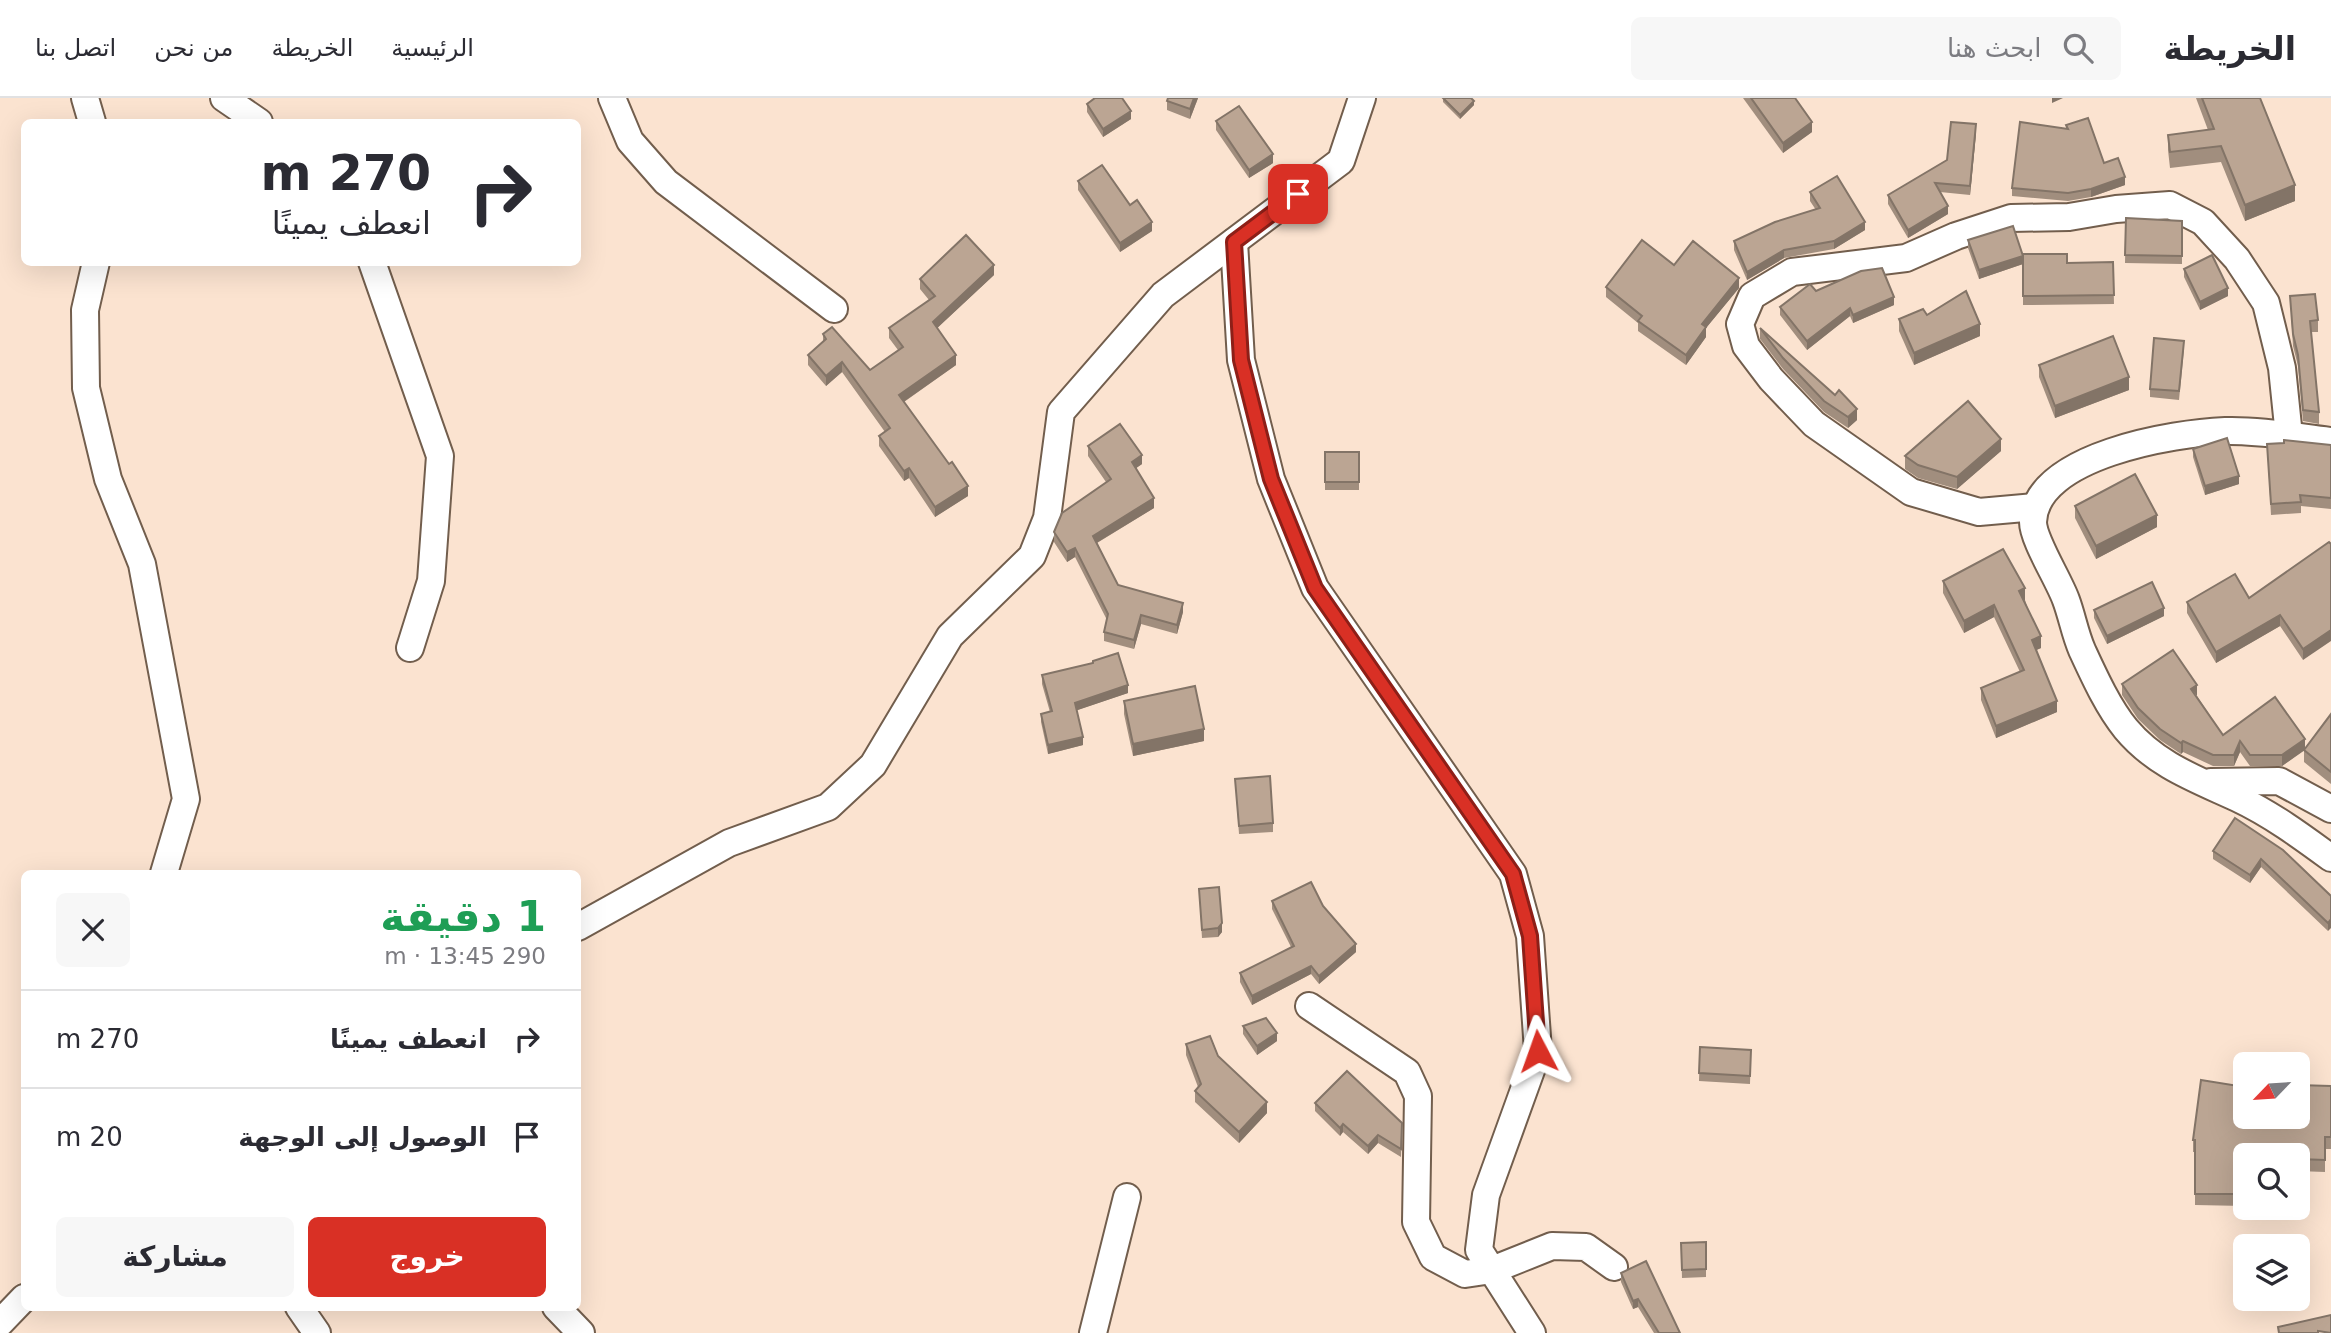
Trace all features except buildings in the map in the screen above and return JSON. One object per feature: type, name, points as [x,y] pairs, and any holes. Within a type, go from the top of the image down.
[{"type":"street","points":[[85,98],[91,119]]},
{"type":"street","points":[[223,98],[254,119]]},
{"type":"street","points":[[612,98],[630,141],[666,182],[834,309]]},
{"type":"street","points":[[581,925],[729,843],[828,807],[873,765],[950,636],[1032,556],[1047,519],[1061,412],[1163,295],[1340,161],[1362,98]]},
{"type":"street","points":[[2035,507],[1979,512],[1911,492],[1814,424],[1771,379],[1746,346],[1741,324],[1752,296],[1792,272],[1906,258],[1956,236],[2011,218],[2069,217],[2116,208],[2170,205],[2203,222],[2237,259],[2266,303],[2282,369],[2289,436]]},
{"type":"street","points":[[1234,242],[1241,360],[1271,479],[1315,588],[1513,874],[1530,936],[1538,1051],[1486,1195],[1479,1250],[1532,1333]]},
{"type":"street","points":[[95,266],[85,310],[86,388],[108,479],[142,564],[186,799],[165,870]]},
{"type":"street","points":[[373,266],[440,456],[431,582],[410,648]]},
{"type":"street","points":[[2331,441],[2227,431],[2175,437],[2124,449],[2080,463],[2049,487],[2035,507],[2033,525],[2066,599],[2082,649],[2105,695],[2126,728],[2156,757],[2198,783],[2239,799],[2293,830],[2331,858]]},
{"type":"street","points":[[2198,783],[2279,780],[2331,809]]},
{"type":"street","points":[[1309,1006],[1407,1072],[1418,1096],[1416,1222],[1433,1257],[1465,1274],[1492,1270],[1552,1246],[1586,1247],[1614,1267]]},
{"type":"street","points":[[1093,1333],[1127,1197]]},
{"type":"street","points":[[0,1323],[21,1301]]},
{"type":"street","points":[[302,1311],[317,1333]]},
{"type":"street","points":[[560,1311],[580,1333]]},
{"type":"route","points":[[1298,194],[1234,242],[1241,360],[1271,479],[1315,588],[1513,874],[1530,936],[1538,1051]]}]
